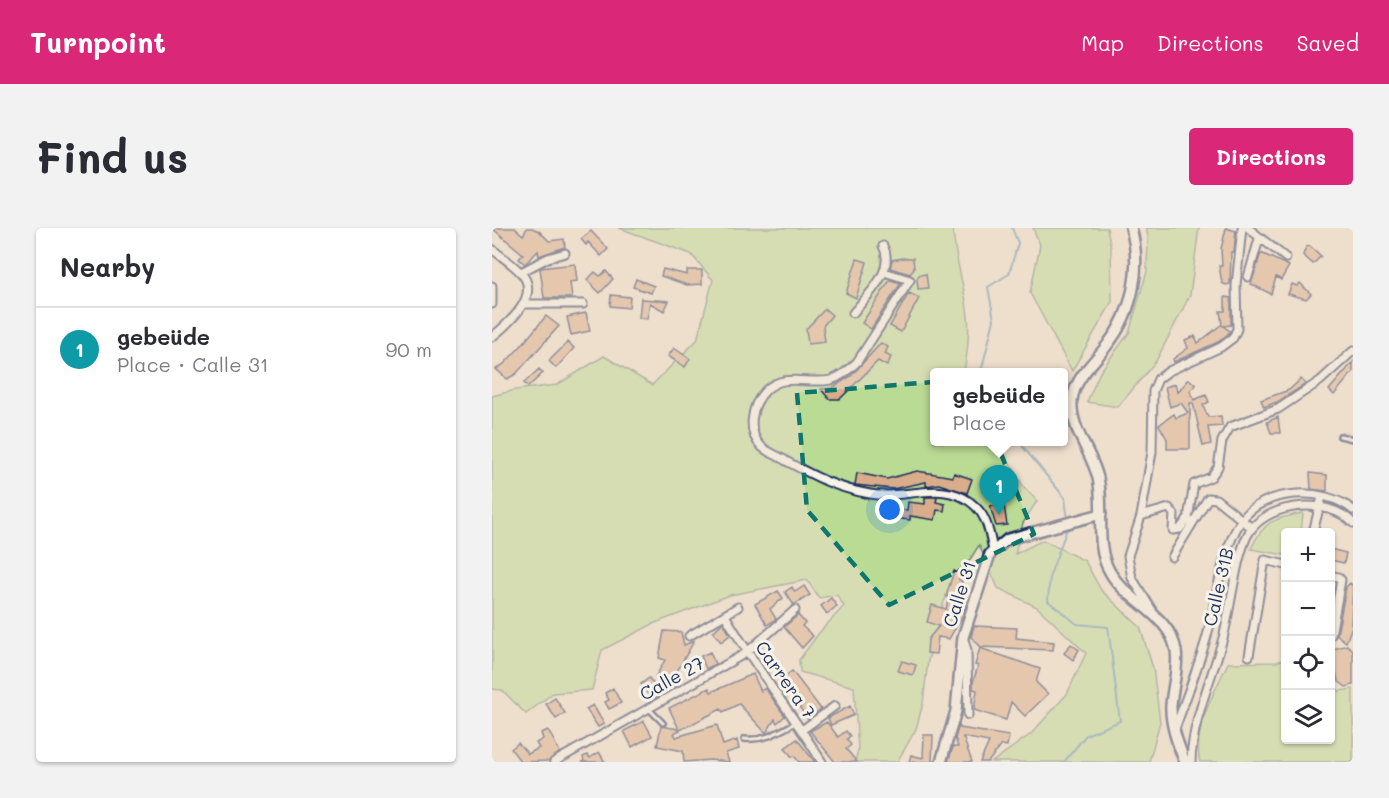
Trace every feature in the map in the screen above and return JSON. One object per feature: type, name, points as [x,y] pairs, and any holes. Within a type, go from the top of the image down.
[{"type":"main road","points":[[1131,228],[1136,244],[1136,274],[1126,313],[1110,342],[1078,382],[1072,400],[1075,423],[1098,477],[1097,515],[1103,556],[1108,570],[1115,582],[1169,631],[1176,650],[1171,707],[1174,732],[1185,762]]},
{"type":"main road","name":"Calle 31","points":[[941,762],[956,711],[963,637],[984,570],[993,551],[1008,539],[1097,515]]},
{"type":"street","points":[[1156,617],[1132,578],[1128,556],[1141,516],[1154,440],[1151,404],[1156,383],[1169,371],[1221,347],[1235,334],[1236,285],[1242,228]]},
{"type":"street","points":[[1248,228],[1259,239],[1286,258]]},
{"type":"street","points":[[1248,277],[1259,239]]},
{"type":"street","points":[[854,313],[884,272],[886,253],[883,246]]},
{"type":"street","points":[[492,249],[521,272],[528,287],[524,304],[492,338]]},
{"type":"street","points":[[521,272],[565,253]]},
{"type":"street","points":[[884,272],[910,280],[857,362],[845,373],[830,380],[796,379],[775,383],[764,392],[757,403],[751,420],[754,435],[762,447],[830,485],[878,495],[924,490],[955,494],[966,499],[985,516],[993,551]]},
{"type":"street","points":[[492,286],[492,304]]},
{"type":"street","points":[[524,304],[583,304]]},
{"type":"street","points":[[1141,516],[1169,508],[1174,514],[1173,530],[1180,529],[1188,518],[1194,484],[1211,477],[1218,467],[1222,441],[1230,427],[1278,409],[1332,371],[1353,351]]},
{"type":"street","name":"Calle 31B","points":[[1174,732],[1206,638],[1231,542],[1242,520],[1258,504],[1282,496],[1303,494],[1335,499],[1353,510]]},
{"type":"street","points":[[1314,528],[1322,497]]},
{"type":"street","points":[[1172,557],[1208,498],[1216,498],[1252,528]]},
{"type":"street","name":"Calle 31B","points":[[1191,762],[1192,741],[1223,637],[1244,546],[1252,528],[1265,517],[1282,509],[1320,508],[1341,515],[1353,523]]},
{"type":"street","points":[[1249,656],[1265,560],[1281,564]]},
{"type":"street","points":[[1335,577],[1341,580],[1335,613]]},
{"type":"street","points":[[689,636],[738,607]]},
{"type":"street","name":"Calle 27","points":[[554,762],[650,710],[746,653],[795,610]]},
{"type":"street","name":"Carrera 7","points":[[725,615],[746,653],[797,722],[822,762]]},
{"type":"street","points":[[963,637],[967,650],[968,715]]},
{"type":"street","points":[[802,730],[834,706]]},
{"type":"lane","points":[[1340,436],[1353,439]]},
{"type":"lane","points":[[650,710],[663,723]]},
{"type":"lane","points":[[744,739],[758,741],[771,737],[797,722]]},
{"type":"highlighted area","points":[[970,379],[1034,534],[889,605],[807,510],[797,393]]},
{"type":"green space","points":[[619,228],[953,228],[968,316],[968,344],[965,368],[930,368],[930,446],[1000,446],[1023,486],[1037,501],[1023,523],[1015,554],[1043,540],[1085,561],[1101,590],[1140,627],[1153,668],[1160,722],[1149,762],[992,762],[1031,734],[1067,694],[1086,653],[1037,607],[998,588],[979,545],[944,601],[928,661],[923,703],[916,729],[897,762],[855,762],[858,750],[854,687],[800,672],[799,660],[819,633],[844,606],[837,595],[819,598],[807,580],[730,595],[655,623],[602,650],[592,690],[553,693],[526,714],[502,690],[492,689],[492,396],[515,390],[557,385],[604,356],[652,385],[697,340],[713,280],[691,254]]},
{"type":"green space","points":[[1033,228],[1107,228],[1111,248],[1112,302],[1072,371],[1030,293],[1040,245]]},
{"type":"green space","points":[[1146,228],[1199,228],[1190,295],[1156,361],[1118,407],[1087,402],[1100,372],[1129,333],[1147,271],[1148,236]]},
{"type":"green space","points":[[1303,513],[1301,528],[1281,528],[1281,554],[1251,549],[1265,527],[1285,517]]},
{"type":"green space","points":[[1281,660],[1281,744],[1335,744],[1335,686],[1339,691],[1353,689],[1353,762],[1200,762],[1198,750],[1202,724],[1211,698],[1228,663]]},
{"type":"building","points":[[492,228],[515,228],[523,235],[527,228],[532,228],[539,231],[549,241],[564,239],[565,247],[539,256],[538,251],[525,264],[519,259],[523,254]]},
{"type":"building","points":[[1226,228],[1236,231],[1234,252],[1231,252],[1230,284],[1226,285],[1222,283],[1219,266],[1222,266],[1221,249]]},
{"type":"building","points":[[591,231],[608,249],[601,256],[588,242],[586,245],[581,239]]},
{"type":"building","points":[[1310,246],[1321,256],[1313,264],[1303,255],[1306,247]]},
{"type":"building","points":[[1261,253],[1289,266],[1281,280],[1276,277],[1271,294],[1251,284]]},
{"type":"building","points":[[913,258],[914,268],[910,274],[890,268],[892,260]]},
{"type":"building","points":[[857,259],[867,262],[856,298],[846,293]]},
{"type":"building","points":[[575,264],[577,281],[570,282],[572,298],[544,298],[540,268]]},
{"type":"building","points":[[663,269],[687,275],[687,270],[702,270],[702,284],[687,285],[661,276]]},
{"type":"building","points":[[606,271],[613,279],[600,293],[587,280],[595,272],[600,276]]},
{"type":"building","points":[[926,274],[928,288],[918,289],[919,275]]},
{"type":"building","points":[[636,279],[654,286],[651,293],[633,287]]},
{"type":"building","points":[[890,280],[901,283],[871,329],[862,323]]},
{"type":"building","points":[[1300,283],[1311,294],[1306,299],[1288,294],[1292,284],[1297,286]]},
{"type":"building","points":[[909,293],[919,298],[901,332],[890,326]]},
{"type":"building","points":[[611,295],[630,297],[629,308],[610,306]]},
{"type":"building","points":[[1225,297],[1231,298],[1231,325],[1223,326],[1230,331],[1228,334],[1218,342],[1174,362],[1173,359],[1188,348],[1185,340],[1195,336],[1198,343],[1222,324],[1220,311],[1225,311]]},
{"type":"building","points":[[641,298],[669,301],[664,311],[650,303],[647,319],[639,318]]},
{"type":"building","points":[[825,309],[832,315],[823,326],[825,342],[808,344],[806,329]]},
{"type":"building","points":[[586,313],[590,331],[571,335],[567,317]]},
{"type":"building","points":[[546,316],[559,326],[516,374],[507,379],[496,369],[521,346]]},
{"type":"building","points":[[568,342],[574,348],[556,368],[549,361]]},
{"type":"building","points":[[881,343],[888,347],[885,354],[891,357],[887,366],[878,361],[840,399],[829,399],[821,389],[832,388],[851,376]]},
{"type":"building","points":[[674,348],[690,359],[685,367],[668,356]]},
{"type":"building","points":[[1353,362],[1353,372],[1334,395],[1329,390]]},
{"type":"building","points":[[539,369],[543,373],[528,387],[524,383]]},
{"type":"building","points":[[1189,379],[1196,385],[1190,391],[1194,400],[1206,395],[1209,402],[1203,405],[1208,417],[1221,416],[1222,426],[1208,427],[1211,444],[1203,446],[1193,403],[1190,403],[1190,449],[1167,449],[1167,439],[1159,425],[1174,414],[1176,418],[1188,413],[1181,403],[1170,407],[1165,387],[1175,384],[1178,392]]},
{"type":"building","points":[[1301,379],[1306,384],[1279,401],[1264,407],[1261,400],[1289,390]]},
{"type":"building","points":[[1278,417],[1280,433],[1271,433],[1267,422]]},
{"type":"building","points":[[917,471],[953,477],[954,473],[972,479],[967,493],[939,484],[926,486],[926,482],[893,489],[855,485],[857,473],[887,479]]},
{"type":"building","points":[[1310,473],[1327,475],[1327,491],[1311,489]]},
{"type":"building","points":[[925,497],[937,497],[936,502],[945,504],[944,511],[937,510],[935,520],[910,516],[910,520],[891,518],[892,509],[907,510],[908,502],[925,504]]},
{"type":"building","points":[[1004,505],[1007,525],[996,526],[990,506]]},
{"type":"building","points":[[1335,550],[1346,553],[1344,563],[1335,561]]},
{"type":"building","points":[[954,571],[960,574],[963,597],[968,599],[962,617],[949,639],[938,637],[936,654],[927,653],[928,639],[939,626],[927,622],[932,605],[946,609],[949,596],[946,596]]},
{"type":"building","points":[[1350,583],[1353,586],[1351,624],[1353,624],[1346,642],[1337,635],[1346,587]]},
{"type":"building","points":[[804,586],[810,595],[794,605],[785,592],[792,587],[795,592]]},
{"type":"building","points":[[778,591],[783,598],[770,609],[776,619],[767,625],[755,604]]},
{"type":"building","points":[[831,598],[837,606],[827,614],[821,606]]},
{"type":"building","points":[[798,615],[805,623],[802,626],[813,636],[802,648],[784,627]]},
{"type":"building","points":[[723,622],[730,635],[721,642],[713,632]]},
{"type":"building","points":[[974,626],[1017,628],[1016,638],[1054,642],[1053,650],[981,647],[971,637]]},
{"type":"building","points":[[664,631],[681,632],[684,645],[694,641],[675,675],[682,679],[675,687],[656,676],[665,660],[659,658]]},
{"type":"building","points":[[1071,644],[1079,650],[1073,660],[1064,653]]},
{"type":"building","points":[[1347,645],[1353,650],[1353,685],[1346,687],[1338,681],[1335,669],[1335,649]]},
{"type":"building","points":[[980,648],[1040,669],[1036,682],[1048,694],[1025,716],[1011,702],[1006,720],[974,710],[977,690],[973,689],[973,682]]},
{"type":"building","points":[[710,652],[715,664],[706,669],[701,656]]},
{"type":"building","points":[[902,661],[916,665],[913,675],[898,671]]},
{"type":"building","points":[[792,671],[821,709],[808,719],[780,680]]},
{"type":"building","points":[[753,674],[761,691],[765,688],[785,716],[777,723],[775,719],[766,733],[739,704],[723,712],[721,709],[674,733],[676,737],[717,725],[723,745],[737,740],[739,749],[726,753],[729,762],[710,760],[684,762],[683,751],[657,746],[661,726],[679,729],[669,708],[709,688],[711,692]]},
{"type":"building","points":[[649,678],[661,695],[652,700],[641,684]]},
{"type":"building","points":[[613,688],[621,703],[609,709],[605,702],[609,700],[605,693]]},
{"type":"building","points":[[555,698],[565,713],[556,719],[546,704]]},
{"type":"building","points":[[593,705],[604,724],[598,727],[586,709]]},
{"type":"building","points":[[850,706],[854,715],[831,725],[828,718]]},
{"type":"building","points":[[644,721],[652,736],[632,747],[624,731]]},
{"type":"building","points":[[827,722],[838,737],[846,731],[850,736],[847,739],[851,745],[846,749],[857,762],[835,762],[810,731]]},
{"type":"building","points":[[959,725],[960,728],[1009,736],[1007,746],[1001,745],[988,762],[980,762],[989,742],[963,737],[972,762],[948,762],[953,747],[958,747],[955,738]]},
{"type":"building","points":[[548,730],[560,752],[549,761],[521,762],[511,749],[518,743],[528,754],[539,748],[536,743],[543,739],[541,733]]},
{"type":"building","points":[[924,735],[933,735],[932,762],[909,762],[911,755],[923,758]]},
{"type":"building","points":[[797,739],[815,762],[799,762],[794,756],[792,757],[785,748]]},
{"type":"building","points":[[599,752],[605,762],[582,762],[583,757],[588,755],[590,758]]},
{"type":"waterway","points":[[982,368],[994,320],[988,287],[1009,274],[1018,243],[1012,228]]},
{"type":"waterway","points":[[1022,446],[1065,498],[1068,521]]},
{"type":"waterway","points":[[1064,762],[1086,735],[1120,721],[1108,627],[1077,624],[1048,601],[1050,575],[1068,526]]},
{"type":"place","name":"gebeüde","points":[[999,515]]}]
